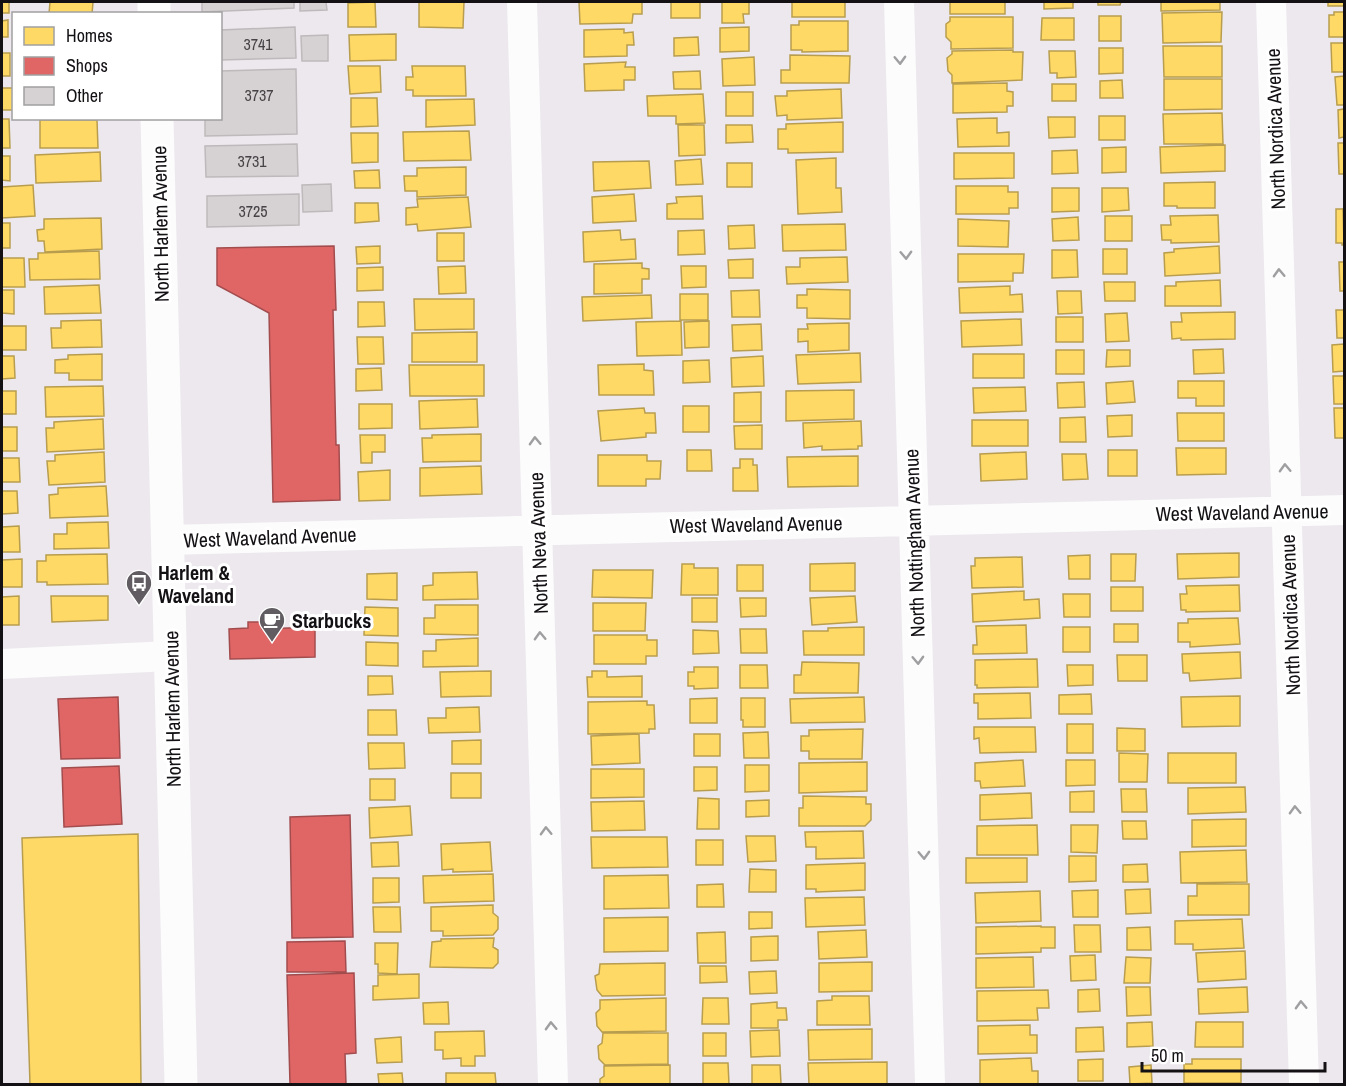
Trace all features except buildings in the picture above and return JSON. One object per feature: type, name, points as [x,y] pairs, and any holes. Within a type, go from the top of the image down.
[{"type":"main road","name":"North Harlem Avenue","points":[[157,120],[181,1084]]},
{"type":"street","name":"North Neva Avenue","points":[[522,2],[553,1084]]},
{"type":"street","name":"North Nottingham Avenue","points":[[898,2],[930,1084]]},
{"type":"street","name":"North Nordica Avenue","points":[[1271,2],[1304,1084]]},
{"type":"street","name":"West Waveland Avenue","points":[[167,540],[1344,510]]},
{"type":"street","points":[[2,664],[170,656]]},
{"type":"place","name":"Harlem & Waveland","points":[[139,606]]},
{"type":"place","name":"Starbucks","points":[[272,643]]}]
